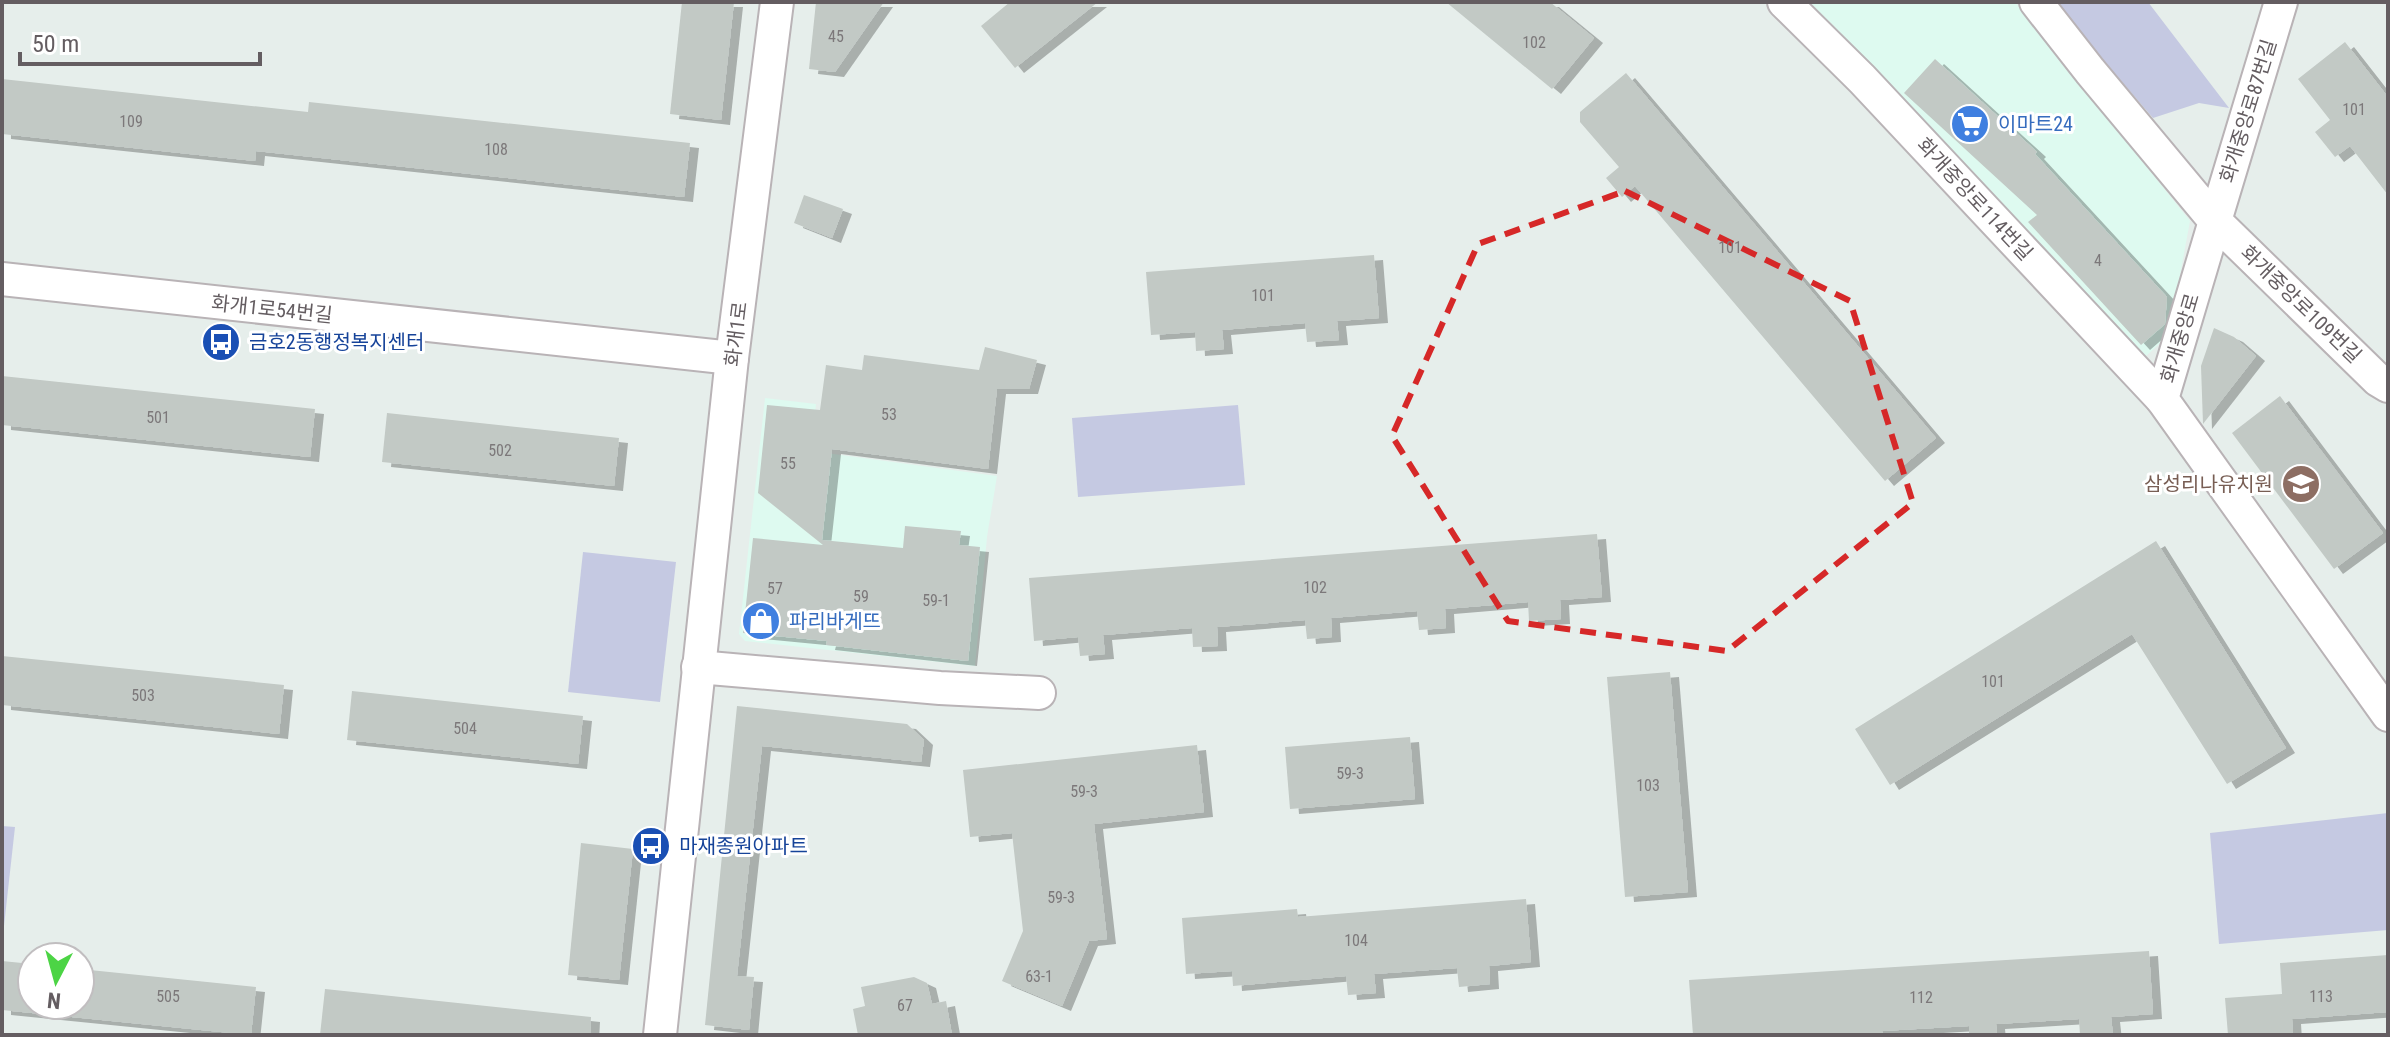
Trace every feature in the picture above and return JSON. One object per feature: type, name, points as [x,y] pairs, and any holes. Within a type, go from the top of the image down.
[{"type":"street","name":"화개1로","points":[[660,1035],[732,358],[777,2]]},
{"type":"street","name":"화개중앙로114번길","points":[[1784,2],[1862,79],[2162,399]]},
{"type":"street","points":[[2036,2],[2215,221]]},
{"type":"street","name":"화개중앙로87번길","points":[[2215,221],[2281,2]]},
{"type":"street","name":"화개중앙로","points":[[2215,221],[2162,399],[2388,715]]},
{"type":"street","name":"화개중앙로109번길","points":[[2215,221],[2378,380],[2388,386]]},
{"type":"street","name":"화개1로54번길","points":[[2,279],[732,358]]},
{"type":"street","points":[[698,667],[940,688],[1039,693]]},
{"type":"highlighted area","points":[[1625,191],[1850,301],[1913,503],[1727,651],[1508,621],[1392,436],[1478,244]]},
{"type":"shaded area","points":[[1805,2],[2015,2],[2190,221],[2169,335],[2145,357],[1831,23]]},
{"type":"shaded area","points":[[2053,2],[2148,2],[2229,108],[2199,103],[2153,118]]},
{"type":"shaded area","points":[[765,398],[816,404],[811,451],[997,476],[987,537],[975,666],[745,641],[739,634]]},
{"type":"shaded area","points":[[1238,405],[1245,485],[1078,497],[1072,418]]},
{"type":"shaded area","points":[[583,552],[676,562],[660,702],[568,692]]},
{"type":"shaded area","points":[[2388,813],[2388,930],[2219,944],[2210,833]]},
{"type":"shaded area","points":[[2,826],[15,827],[2,944]]},
{"type":"building","points":[[682,2],[734,2],[721,120],[670,114]]},
{"type":"building","points":[[816,2],[884,2],[835,72],[809,69]]},
{"type":"building","points":[[1010,2],[1098,2],[1015,68],[981,26]]},
{"type":"building","points":[[1446,2],[1550,2],[1594,38],[1552,89]]},
{"type":"building","points":[[2345,42],[2388,97],[2388,195],[2350,146],[2335,157],[2315,132],[2330,120],[2298,79]]},
{"type":"building","points":[[1935,59],[2037,152],[2035,154],[2167,297],[2165,324],[2141,345],[2028,222],[2037,215],[1904,93]]},
{"type":"building","points":[[1626,73],[1936,438],[1885,481],[1635,186],[1622,197],[1606,178],[1619,167],[1580,122],[1580,112]]},
{"type":"building","points":[[2,79],[308,112],[309,102],[690,143],[684,197],[256,151],[255,161],[2,134]]},
{"type":"building","points":[[804,195],[843,209],[832,238],[794,223]]},
{"type":"building","points":[[1374,255],[1379,318],[1337,321],[1339,340],[1307,342],[1305,323],[1222,330],[1224,349],[1196,351],[1195,332],[1151,335],[1146,272]]},
{"type":"building","points":[[2214,328],[2234,337],[2256,356],[2203,424],[2201,366]]},
{"type":"building","points":[[985,347],[1037,360],[1029,389],[997,389],[988,469],[832,449],[822,540],[903,548],[905,526],[961,531],[959,545],[980,547],[968,661],[826,645],[827,641],[743,633],[753,538],[823,545],[758,493],[767,405],[820,410],[826,365],[862,370],[864,355],[979,370]]},
{"type":"building","points":[[2,376],[315,409],[310,457],[2,425]]},
{"type":"building","points":[[2280,396],[2383,533],[2334,569],[2232,433]]},
{"type":"building","points":[[387,413],[619,438],[614,486],[382,462]]},
{"type":"building","points":[[1597,534],[1602,597],[1560,600],[1561,619],[1529,621],[1528,602],[1445,609],[1446,628],[1419,630],[1417,611],[1331,618],[1332,637],[1307,639],[1305,620],[1217,627],[1218,646],[1193,647],[1192,628],[1103,635],[1105,654],[1080,656],[1078,637],[1034,641],[1029,578]]},
{"type":"building","points":[[2156,541],[2286,748],[2227,784],[2132,634],[1890,785],[1855,729]]},
{"type":"building","points":[[2,656],[284,685],[279,734],[2,705]]},
{"type":"building","points":[[1670,672],[1688,892],[1625,897],[1607,677]]},
{"type":"building","points":[[352,691],[583,716],[578,764],[347,740]]},
{"type":"building","points":[[737,706],[907,724],[924,740],[921,762],[762,746],[737,976],[754,977],[749,1030],[705,1025]]},
{"type":"building","points":[[1410,737],[1415,799],[1290,809],[1285,747]]},
{"type":"building","points":[[1197,745],[1204,812],[1094,824],[1107,939],[1089,941],[1062,1006],[1002,981],[1023,931],[1012,833],[970,837],[963,770]]},
{"type":"building","points":[[581,843],[633,849],[619,980],[568,975]]},
{"type":"building","points":[[1526,899],[1531,962],[1489,966],[1490,984],[1459,987],[1457,968],[1374,974],[1376,993],[1348,995],[1346,976],[1233,986],[1232,971],[1186,974],[1182,918],[1297,909],[1298,917]]},
{"type":"building","points":[[2149,951],[2153,1014],[2111,1017],[2113,1035],[2080,1035],[2079,1019],[1996,1024],[1997,1035],[1969,1035],[1969,1026],[1882,1031],[1883,1035],[1693,1035],[1689,980]]},
{"type":"building","points":[[2388,955],[2388,1012],[2292,1019],[2293,1035],[2228,1035],[2225,998],[2282,994],[2280,963]]},
{"type":"building","points":[[2,961],[16,962],[16,1011],[2,1010]]},
{"type":"building","points":[[96,971],[256,987],[251,1035],[96,1019]]},
{"type":"building","points":[[914,977],[927,983],[932,1004],[946,1001],[952,1035],[858,1035],[853,1009],[865,1006],[861,987]]},
{"type":"building","points":[[325,989],[591,1017],[590,1035],[320,1035]]},
{"type":"place","name":"이마트24","points":[[1970,124]]},
{"type":"place","name":"금호2동행정복지센터","points":[[221,342]]},
{"type":"place","name":"삼성리나유치원","points":[[2301,484]]},
{"type":"place","name":"파리바게뜨","points":[[761,621]]},
{"type":"place","name":"마재종원아파트","points":[[651,846]]}]
